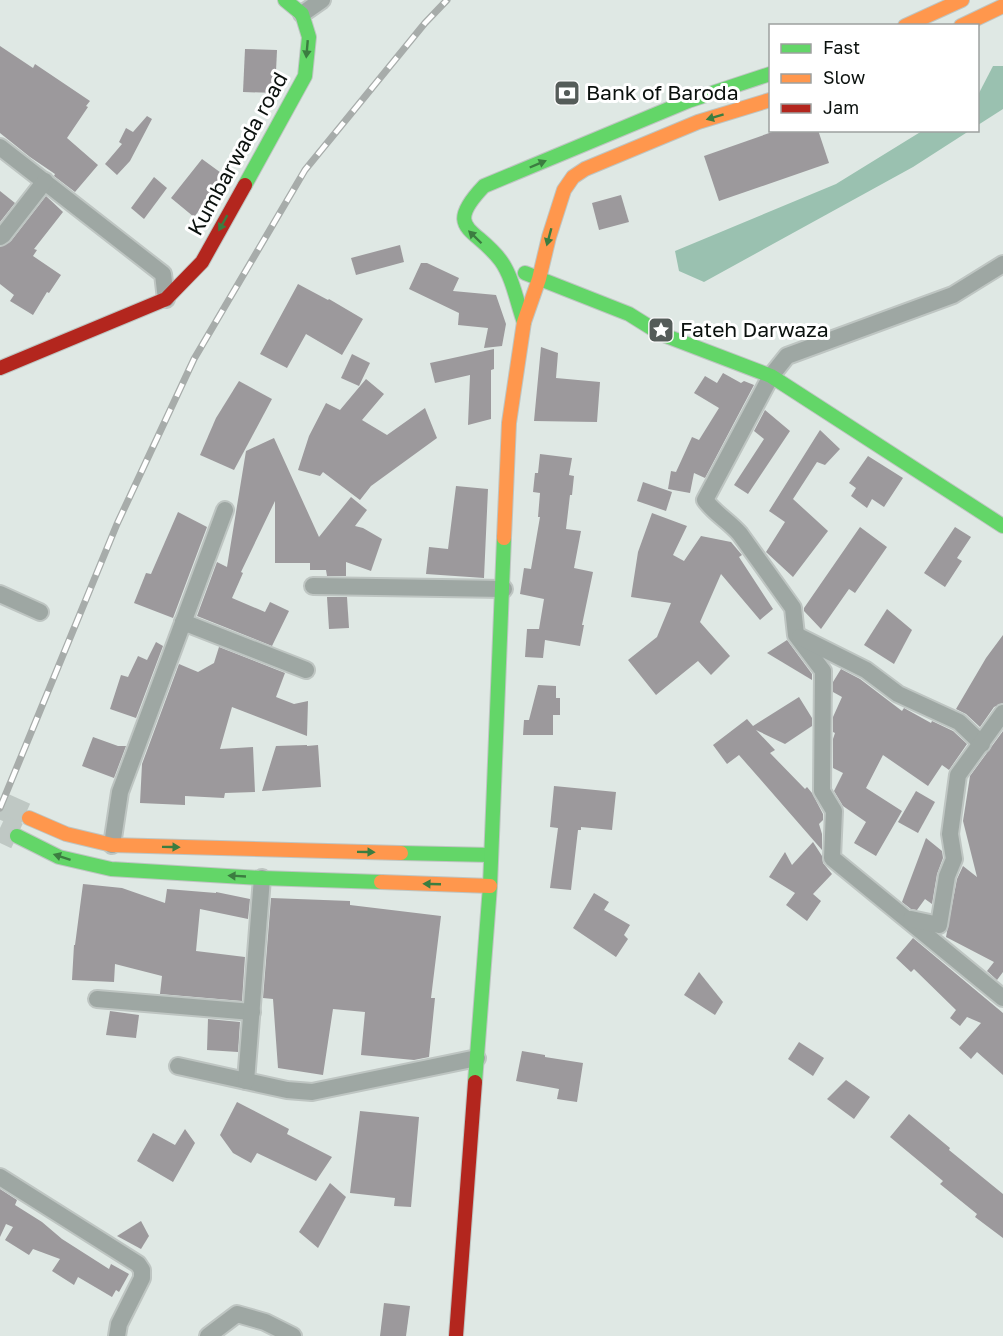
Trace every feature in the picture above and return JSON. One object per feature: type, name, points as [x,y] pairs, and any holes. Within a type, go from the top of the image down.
[{"type":"main road","points":[[909,24],[962,0]]},
{"type":"main road","points":[[284,1],[302,14]]},
{"type":"main road","points":[[965,24],[1003,6]]},
{"type":"main road","name":"Kumbarwada road","points":[[166,299],[202,262],[305,76],[309,37],[302,14]]},
{"type":"main road","points":[[769,75],[688,101],[484,186],[465,207],[463,218],[468,231],[502,262],[628,314],[662,334],[771,376],[1003,526]]},
{"type":"main road","points":[[456,1336],[490,886],[504,589],[508,423],[524,322],[539,279],[564,190],[573,177],[585,169],[698,122],[769,101]]},
{"type":"main road","points":[[502,262],[524,322]]},
{"type":"main road","points":[[0,368],[166,299]]},
{"type":"main road","points":[[29,818],[66,834],[112,845],[491,855]]},
{"type":"main road","points":[[17,836],[59,857],[111,869],[262,878],[490,886]]},
{"type":"street","points":[[302,14],[322,0]]},
{"type":"street","points":[[0,147],[163,274],[166,299]]},
{"type":"street","points":[[0,237],[45,180]]},
{"type":"street","points":[[1003,264],[953,295],[787,356],[771,376],[705,500],[713,512],[732,524],[793,608],[796,635],[823,671],[822,791],[834,811],[832,858],[1003,998]]},
{"type":"street","points":[[112,845],[120,792],[225,510]]},
{"type":"street","points":[[314,586],[504,589]]},
{"type":"street","points":[[0,594],[40,612]]},
{"type":"street","points":[[183,622],[306,670]]},
{"type":"street","points":[[796,635],[866,670],[898,694],[959,722],[982,744]]},
{"type":"street","points":[[907,918],[939,925],[947,876],[954,859],[950,834],[958,775],[1002,717]]},
{"type":"street","points":[[246,1081],[262,878]]},
{"type":"street","points":[[97,999],[252,1011]]},
{"type":"street","points":[[178,1066],[287,1090],[312,1092],[477,1058]]},
{"type":"street","points":[[0,1177],[138,1264],[142,1270],[142,1278],[119,1324],[117,1336]]},
{"type":"street","points":[[208,1336],[237,1314],[265,1322],[293,1336]]},
{"type":"shaded area","points":[[993,66],[1003,66],[1003,109],[979,124],[979,93]]},
{"type":"shaded area","points":[[920,132],[967,132],[913,167],[704,282],[679,271],[675,251],[836,184]]},
{"type":"building","points":[[0,46],[33,68],[35,64],[90,101],[67,138],[98,165],[75,192],[0,133]]},
{"type":"building","points":[[245,49],[277,50],[275,93],[243,92]]},
{"type":"building","points":[[147,116],[152,119],[130,161],[117,175],[105,164],[122,144],[119,142],[126,128],[133,132]]},
{"type":"building","points":[[772,132],[819,132],[829,163],[719,201],[704,156]]},
{"type":"building","points":[[202,159],[228,178],[208,205],[205,203],[194,217],[171,198]]},
{"type":"building","points":[[154,177],[167,188],[144,219],[131,208]]},
{"type":"building","points":[[0,191],[15,203],[0,222]]},
{"type":"building","points":[[621,195],[629,222],[599,230],[592,203]]},
{"type":"building","points":[[46,196],[63,212],[34,249],[37,250],[33,256],[61,275],[33,315],[10,301],[14,295],[0,284],[0,247],[11,241]]},
{"type":"building","points":[[400,245],[404,262],[356,275],[351,258]]},
{"type":"building","points":[[421,263],[427,263],[459,278],[453,291],[496,295],[506,324],[502,346],[484,348],[488,328],[458,325],[459,313],[409,289]]},
{"type":"building","points":[[298,284],[363,319],[342,355],[306,334],[287,368],[260,354]]},
{"type":"building","points":[[541,347],[558,353],[556,378],[600,382],[597,422],[534,421]]},
{"type":"building","points":[[494,349],[494,369],[491,370],[491,419],[468,425],[470,375],[435,383],[430,363]]},
{"type":"building","points":[[352,354],[370,363],[359,386],[341,378]]},
{"type":"building","points":[[723,373],[741,383],[744,381],[754,385],[705,478],[694,473],[690,493],[668,489],[671,471],[676,472],[692,437],[699,440],[719,408],[694,393],[705,376],[717,383]]},
{"type":"building","points":[[366,379],[384,394],[362,420],[387,435],[425,408],[437,438],[371,486],[360,500],[323,472],[320,476],[298,470],[309,436],[326,403],[340,410]]},
{"type":"building","points":[[239,381],[272,399],[234,470],[200,455],[216,418]]},
{"type":"building","points":[[765,410],[790,431],[748,494],[734,485],[764,439],[754,431]]},
{"type":"building","points":[[820,430],[840,449],[825,465],[817,462],[793,499],[828,531],[793,577],[766,552],[785,522],[769,511]]},
{"type":"building","points":[[274,438],[319,537],[351,497],[367,510],[355,526],[382,539],[371,571],[346,562],[346,576],[327,576],[326,570],[310,570],[310,563],[275,563],[275,501],[241,572],[243,573],[232,598],[265,612],[270,602],[289,611],[272,646],[197,616],[217,562],[227,567],[246,451]]},
{"type":"building","points":[[540,454],[572,458],[569,475],[574,476],[566,529],[581,531],[574,568],[593,572],[580,646],[545,640],[543,658],[525,657],[527,629],[539,629],[544,599],[520,594],[524,568],[531,569],[540,517],[538,517],[540,493],[533,492]]},
{"type":"building","points":[[868,456],[903,478],[884,507],[872,499],[867,508],[851,496],[856,488],[849,483]]},
{"type":"building","points":[[643,482],[672,492],[666,511],[637,501]]},
{"type":"building","points":[[456,486],[488,489],[484,578],[426,574],[429,547],[448,549]]},
{"type":"building","points":[[178,512],[207,527],[173,618],[134,603],[146,573],[151,574]]},
{"type":"building","points":[[652,513],[687,526],[673,555],[684,561],[701,536],[731,542],[742,555],[739,557],[773,609],[760,620],[721,574],[700,622],[730,656],[711,675],[698,661],[656,695],[628,660],[657,637],[671,603],[631,597],[638,552]]},
{"type":"building","points":[[860,527],[887,547],[855,593],[849,589],[821,629],[804,611],[804,608]]},
{"type":"building","points":[[955,527],[971,537],[957,558],[962,561],[945,587],[924,573]]},
{"type":"building","points":[[327,597],[347,597],[349,628],[329,629]]},
{"type":"building","points":[[887,609],[912,630],[894,664],[864,645]]},
{"type":"building","points":[[1003,635],[1003,703],[994,707],[980,727],[966,714],[956,709],[986,658]]},
{"type":"building","points":[[787,640],[812,674],[812,680],[767,653]]},
{"type":"building","points":[[156,642],[163,646],[136,718],[110,709],[121,675],[128,677],[138,656],[147,660]]},
{"type":"building","points":[[219,647],[285,673],[276,697],[294,704],[308,701],[307,736],[232,707],[220,749],[253,747],[255,792],[225,793],[224,798],[185,796],[185,805],[140,803],[142,764],[179,664],[198,672],[214,663]]},
{"type":"building","points":[[841,669],[860,679],[902,711],[904,708],[931,723],[932,721],[953,731],[967,744],[949,770],[942,765],[928,786],[883,755],[866,788],[902,811],[876,856],[854,843],[866,822],[843,806],[834,791],[843,773],[833,768],[835,733],[833,732],[833,717],[842,697],[833,692],[833,682]]},
{"type":"building","points":[[538,685],[556,686],[556,698],[560,698],[560,715],[553,715],[553,735],[523,735],[524,720],[529,720]]},
{"type":"building","points":[[799,697],[812,718],[812,726],[785,744],[756,730],[775,750],[770,753],[805,789],[807,787],[812,793],[823,814],[823,820],[819,824],[822,834],[822,850],[739,755],[727,764],[713,745],[747,719],[753,726]]},
{"type":"building","points":[[1003,731],[1003,972],[997,980],[987,971],[994,962],[946,937],[957,879],[963,866],[977,877],[963,821],[970,776]]},
{"type":"building","points":[[93,737],[118,746],[126,746],[114,778],[82,766]]},
{"type":"building","points":[[318,745],[321,787],[262,791],[276,746]]},
{"type":"building","points":[[554,786],[616,792],[612,830],[581,827],[581,830],[578,830],[571,890],[550,888],[558,828],[550,827]]},
{"type":"building","points":[[916,791],[935,802],[918,833],[898,822]]},
{"type":"building","points":[[926,838],[942,851],[943,858],[937,874],[932,904],[925,899],[917,910],[911,909],[902,902]]},
{"type":"building","points":[[813,842],[822,856],[823,863],[832,874],[813,894],[821,901],[807,921],[786,905],[795,893],[769,877],[785,852],[792,865]]},
{"type":"building","points":[[83,884],[122,888],[165,903],[167,889],[216,892],[250,899],[248,919],[200,909],[196,951],[245,957],[242,1001],[160,994],[162,976],[115,964],[114,982],[72,980],[74,945]]},
{"type":"building","points":[[594,893],[609,902],[604,910],[630,925],[624,935],[628,939],[616,957],[573,928]]},
{"type":"building","points":[[271,898],[350,901],[350,905],[441,916],[431,998],[435,998],[429,1057],[414,1060],[361,1055],[365,1012],[333,1009],[323,1075],[278,1068],[273,999],[263,998]]},
{"type":"building","points":[[913,938],[1003,1013],[1003,1075],[977,1052],[971,1059],[959,1048],[981,1023],[967,1017],[960,1026],[950,1018],[956,1010],[914,969],[911,972],[896,958]]},
{"type":"building","points":[[699,972],[723,1002],[715,1015],[684,995]]},
{"type":"building","points":[[110,1011],[139,1015],[136,1038],[106,1035]]},
{"type":"building","points":[[208,1019],[240,1022],[238,1052],[207,1050]]},
{"type":"building","points":[[799,1042],[824,1058],[813,1076],[788,1059]]},
{"type":"building","points":[[522,1051],[583,1063],[577,1102],[557,1099],[559,1089],[516,1081]]},
{"type":"building","points":[[846,1080],[870,1097],[854,1119],[827,1099]]},
{"type":"building","points":[[237,1102],[289,1129],[287,1134],[332,1157],[316,1181],[257,1153],[251,1163],[233,1153],[220,1135]]},
{"type":"building","points":[[360,1111],[419,1117],[411,1207],[394,1206],[395,1198],[350,1193]]},
{"type":"building","points":[[909,1114],[1003,1194],[1003,1238],[975,1217],[977,1214],[940,1184],[943,1181],[890,1137]]},
{"type":"building","points":[[185,1129],[195,1143],[173,1182],[137,1161],[153,1133],[175,1145]]},
{"type":"building","points":[[330,1183],[346,1197],[318,1248],[299,1232]]},
{"type":"building","points":[[0,1189],[17,1200],[15,1205],[42,1222],[62,1239],[109,1269],[111,1264],[129,1274],[119,1292],[116,1290],[112,1297],[78,1277],[74,1285],[52,1271],[60,1259],[33,1249],[29,1255],[5,1240],[13,1227],[6,1224],[0,1237]]},
{"type":"building","points":[[141,1221],[149,1236],[141,1249],[117,1236]]},
{"type":"building","points":[[384,1303],[410,1306],[406,1336],[380,1336]]},
{"type":"tunnel","points":[[0,805],[29,818]]},
{"type":"tunnel","points":[[0,828],[17,836]]},
{"type":"railway","points":[[0,808],[117,524],[194,359],[305,170],[425,23],[447,0]]},
{"type":"traffic: fast","points":[[245,185],[305,76],[309,37],[302,14],[285,0]]},
{"type":"traffic: fast","points":[[524,322],[512,283],[501,261],[467,227],[464,220],[465,212],[472,200],[484,186],[688,101],[769,74]]},
{"type":"traffic: fast","points":[[525,273],[629,314],[661,334],[771,376],[1003,526]]},
{"type":"traffic: fast","points":[[475,1082],[490,886],[504,538]]},
{"type":"traffic: fast","points":[[17,836],[59,857],[111,869],[381,882]]},
{"type":"traffic: fast","points":[[401,853],[491,855]]},
{"type":"traffic: slow","points":[[909,24],[962,0]]},
{"type":"traffic: slow","points":[[965,24],[1003,6]]},
{"type":"traffic: slow","points":[[504,538],[509,423],[524,322],[539,279],[564,190],[573,177],[585,169],[698,122],[769,100]]},
{"type":"traffic: slow","points":[[29,818],[66,834],[112,845],[401,853]]},
{"type":"traffic: slow","points":[[381,882],[490,886]]},
{"type":"traffic: jam","points":[[0,368],[166,299],[202,262],[245,185]]},
{"type":"traffic: jam","points":[[456,1336],[475,1082]]},
{"type":"place","name":"Bank of Baroda","points":[[567,93]]},
{"type":"place","name":"Fateh Darwaza","points":[[661,330]]}]
